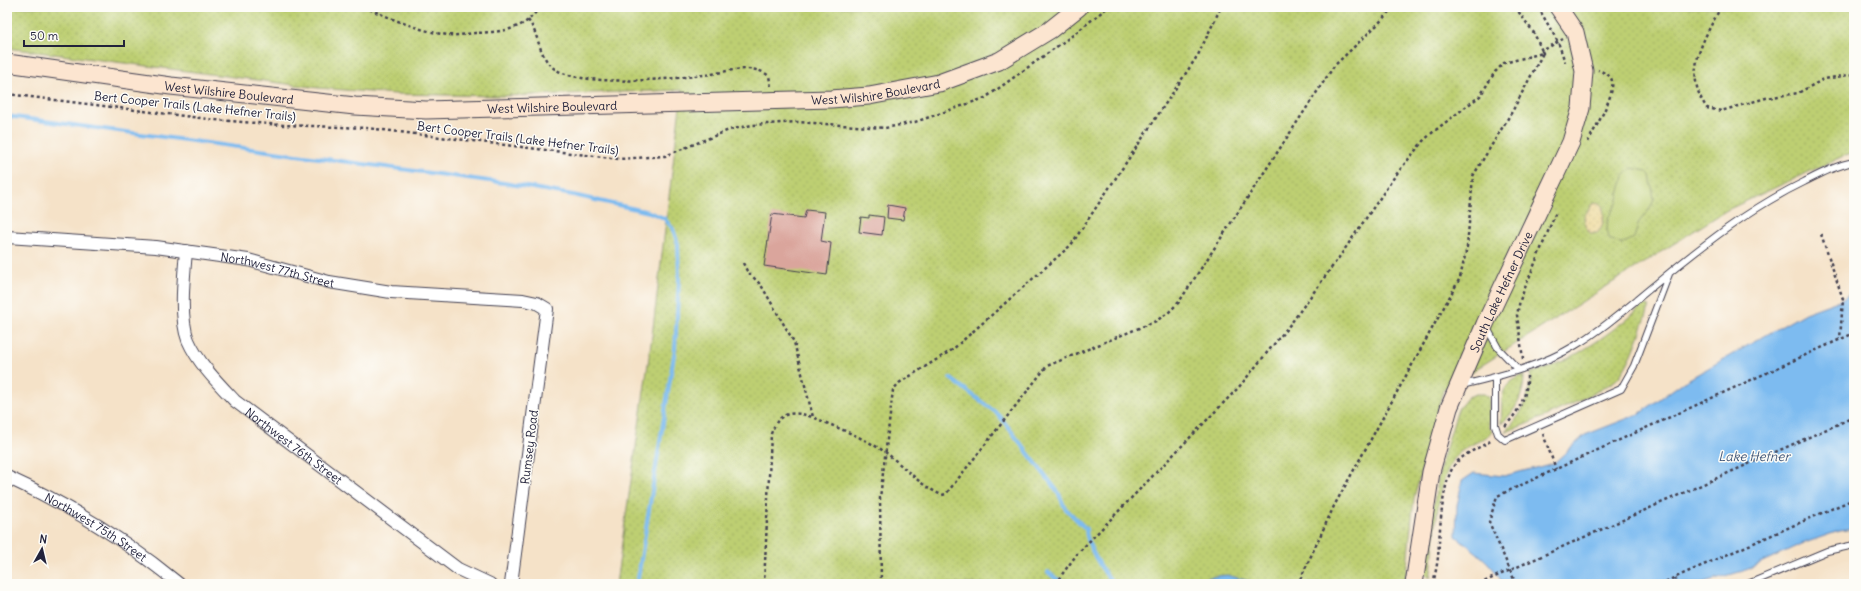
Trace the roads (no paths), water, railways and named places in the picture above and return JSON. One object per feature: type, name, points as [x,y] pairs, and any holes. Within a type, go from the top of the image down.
[{"type":"street","name":"West Wilshire Boulevard","points":[[7,63],[171,86],[355,106],[394,108],[495,109],[769,101],[869,96],[939,83],[999,61],[1050,30],[1079,7]]},
{"type":"street","name":"South Lake Hefner Drive","points":[[1414,584],[1432,472],[1443,426],[1457,387],[1485,324],[1571,142],[1581,108],[1584,70],[1575,32],[1558,7]]},
{"type":"street","name":"Northwest 77th Street","points":[[7,237],[156,247],[248,260],[329,282],[391,292],[523,300],[537,303],[547,309]]},
{"type":"street","name":"Northwest 76th Street","points":[[186,251],[182,306],[188,340],[206,369],[235,401],[458,569],[490,584]]},
{"type":"street","name":"Rumsey Road","points":[[511,584],[547,309]]},
{"type":"street","name":"Northwest 75th Street","points":[[7,478],[77,512],[121,540],[179,584]]},
{"type":"lane","points":[[1457,387],[1495,377],[1562,353],[1610,322],[1669,273],[1754,209],[1809,180],[1854,162]]},
{"type":"lane","points":[[1495,377],[1495,425],[1498,434],[1506,440],[1621,389],[1634,366],[1669,273]]},
{"type":"lane","points":[[1485,324],[1492,339],[1518,369]]},
{"type":"lane","points":[[1748,584],[1827,551],[1854,545]]},
{"type":"water","name":"Lake Hefner","points":[[1854,290],[1854,529],[1839,531],[1799,545],[1743,571],[1697,584],[1503,584],[1494,569],[1456,536],[1457,506],[1462,481],[1474,473],[1504,476],[1554,463],[1585,435],[1639,414],[1682,383],[1805,313],[1843,299]]},
{"type":"water","points":[[1227,575],[1260,584],[1183,584],[1210,577]]},
{"type":"waterway","points":[[7,116],[504,183],[573,195],[649,212],[664,218],[673,229],[678,244],[679,279],[675,349],[637,584]]},
{"type":"waterway","points":[[950,378],[998,414],[1058,492],[1065,508],[1086,529],[1089,543],[1096,558],[1114,584]]},
{"type":"waterway","points":[[1048,572],[1055,578],[1068,584]]}]
